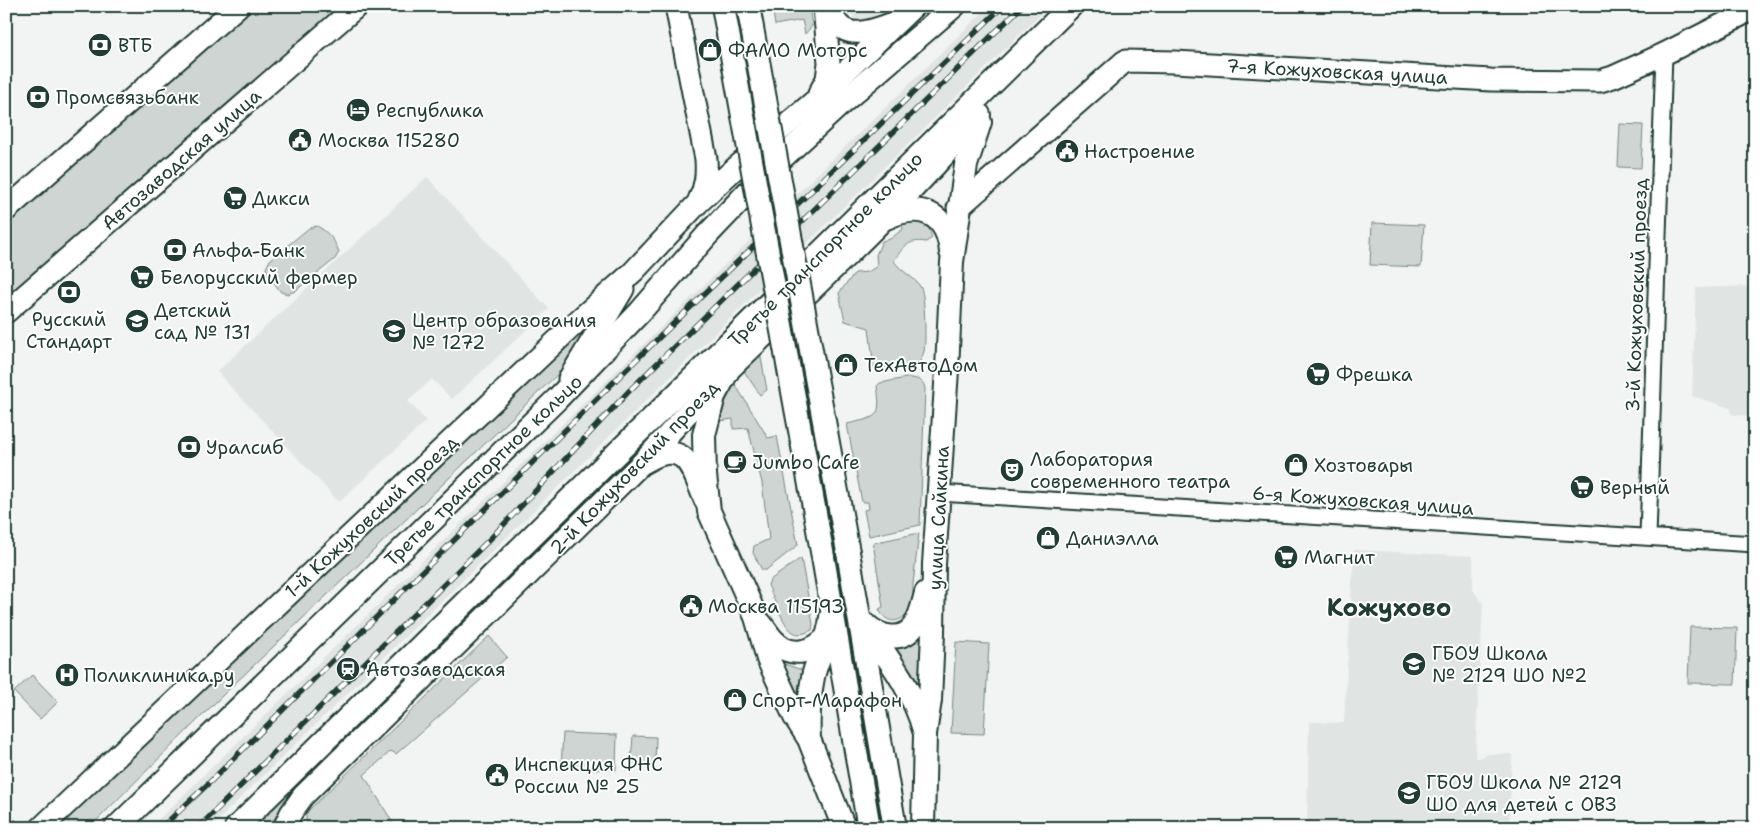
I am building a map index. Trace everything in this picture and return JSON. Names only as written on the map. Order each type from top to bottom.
[{"type":"main road","points":[[723,6],[832,604],[869,828]]},
{"type":"main road","points":[[748,6],[860,619],[895,828]]},
{"type":"main road","name":"Третье транспортное кольцо","points":[[116,828],[557,399],[640,312],[708,234],[770,169],[844,101],[954,6]]},
{"type":"main road","name":"Третье транспортное кольцо","points":[[236,828],[1071,6]]},
{"type":"main road","points":[[986,107],[1034,43]]},
{"type":"main road","name":"улица Сайкина","points":[[922,822],[925,734],[931,691],[934,564],[952,262],[958,208],[966,165],[974,137],[986,107]]},
{"type":"main road","name":"2-й Кожуховский проезд","points":[[729,369],[883,220],[943,157],[986,107]]},
{"type":"main road","points":[[883,220],[911,210],[926,212],[934,216],[945,231],[950,243],[952,262]]},
{"type":"main road","points":[[729,369],[714,396],[704,435],[705,475],[709,511],[756,617],[768,658],[795,717],[809,739],[847,827]]},
{"type":"main road","points":[[860,619],[874,632],[882,636],[904,634],[913,628],[920,617],[934,564]]},
{"type":"main road","points":[[809,739],[808,716],[813,677],[828,636],[832,604]]},
{"type":"main road","points":[[756,617],[773,641],[792,651],[802,652],[811,650],[828,636]]},
{"type":"main road","points":[[860,619],[912,695],[919,711],[925,734]]},
{"type":"street","points":[[6,210],[238,6]]},
{"type":"street","name":"Автозаводская улица","points":[[6,312],[357,6]]},
{"type":"street","points":[[676,6],[706,159],[707,176],[705,189],[698,203]]},
{"type":"street","points":[[816,99],[827,79],[829,62],[824,6]]},
{"type":"street","points":[[829,6],[837,24],[846,31],[854,33],[872,31],[896,22]]},
{"type":"street","name":"1-й Кожуховский проезд","points":[[41,828],[575,323],[633,272],[698,203],[732,171],[816,99],[914,6]]},
{"type":"street","name":"7-я Кожуховская улица","points":[[958,208],[1126,61],[1175,62],[1491,80],[1600,81],[1664,54],[1755,8]]},
{"type":"street","name":"3-й Кожуховский проезд","points":[[1648,537],[1664,54]]},
{"type":"street","points":[[706,159],[712,167],[720,172],[732,171]]},
{"type":"street","points":[[557,399],[633,272]]},
{"type":"street","name":"2-й Кожуховский проезд","points":[[284,828],[291,813],[303,796],[641,464],[729,369]]},
{"type":"street","points":[[641,464],[654,456],[666,453],[684,457],[690,464],[709,511]]},
{"type":"street","name":"6-я Кожуховская улица","points":[[939,493],[1755,544]]},
{"type":"street","points":[[847,827],[860,779]]},
{"type":"street","points":[[6,824],[10,828]]},
{"type":"shaded area","points":[[253,6],[340,6],[6,298],[6,220]]},
{"type":"shaded area","points":[[772,6],[809,6],[812,26],[805,34],[802,20],[775,25]]},
{"type":"shaded area","points":[[852,6],[886,6],[871,19],[854,19]]},
{"type":"shaded area","points":[[989,6],[1049,6],[210,828],[150,828]]},
{"type":"shaded area","points":[[1620,124],[1643,125],[1641,168],[1618,167]]},
{"type":"shaded area","name":"Центр образования № 1272","points":[[427,177],[549,309],[452,399],[432,379],[408,401],[426,421],[339,502],[217,372]]},
{"type":"shaded area","points":[[907,217],[927,222],[932,238],[926,242],[910,243],[894,261],[921,288],[925,319],[924,351],[918,366],[874,369],[869,328],[845,321],[839,293],[855,273],[868,272],[877,266],[876,255],[882,241],[890,239],[903,229],[902,224]]},
{"type":"shaded area","points":[[1372,223],[1424,225],[1421,267],[1370,265]]},
{"type":"shaded area","points":[[317,226],[331,237],[339,252],[335,259],[295,291],[288,294],[281,292],[268,275],[266,268],[270,260],[309,228]]},
{"type":"shaded area","points":[[1755,286],[1755,417],[1731,414],[1731,408],[1692,396],[1696,288]]},
{"type":"shaded area","points":[[588,324],[591,327],[567,365],[225,693],[89,828],[55,828],[456,452]]},
{"type":"shaded area","points":[[760,352],[767,390],[760,395],[742,368]]},
{"type":"shaded area","points":[[906,378],[920,380],[925,388],[920,525],[869,536],[864,510],[869,509],[868,502],[862,502],[847,424],[865,420],[875,415],[879,405],[877,386],[880,383]]},
{"type":"shaded area","points":[[735,384],[768,438],[777,436],[798,545],[766,570],[762,570],[753,553],[754,546],[769,539],[762,483],[748,428],[733,429],[733,419],[720,421],[722,411]]},
{"type":"shaded area","points":[[650,436],[652,438],[286,801],[268,828],[253,828]]},
{"type":"shaded area","points":[[919,533],[911,604],[904,617],[895,621],[890,620],[879,609],[883,607],[873,543]]},
{"type":"shaded area","name":"ГБОУ Школа № 2129 ШО №2","points":[[1354,550],[1473,556],[1473,590],[1483,604],[1475,758],[1489,754],[1512,754],[1509,828],[1307,828],[1309,722],[1344,723]]},
{"type":"shaded area","points":[[801,558],[813,624],[812,630],[800,634],[789,629],[768,585],[770,580]]},
{"type":"shaded area","points":[[924,625],[926,705],[888,644]]},
{"type":"shaded area","points":[[1690,627],[1737,628],[1735,684],[1688,683]]},
{"type":"shaded area","points":[[489,636],[507,657],[396,754],[391,751],[364,775],[396,828],[315,825],[306,822],[306,815],[309,810]]},
{"type":"shaded area","points":[[956,642],[989,644],[984,734],[951,733]]},
{"type":"shaded area","points":[[778,662],[805,671],[803,717]]},
{"type":"shaded area","points":[[32,675],[58,702],[40,719],[14,692]]},
{"type":"shaded area","points":[[563,733],[617,735],[616,770],[561,768]]},
{"type":"shaded area","points":[[633,736],[656,737],[655,764],[631,762]]},
{"type":"railway","points":[[161,828],[209,783],[643,353],[1003,6]]},
{"type":"railway","points":[[198,828],[494,535],[630,390],[1022,6]]},
{"type":"place","name":"ВТБ","points":[[100,45]]},
{"type":"place","name":"ФАМО Моторс","points":[[710,50]]},
{"type":"place","name":"Промсвязьбанк","points":[[38,97]]},
{"type":"place","name":"Республика","points":[[358,110]]},
{"type":"place","name":"Москва 115280","points":[[300,140]]},
{"type":"place","name":"Настроение","points":[[1067,151]]},
{"type":"place","name":"Дикси","points":[[235,198]]},
{"type":"place","name":"Альфа-Банк","points":[[175,250]]},
{"type":"place","name":"Белорусский фермер","points":[[142,277]]},
{"type":"place","name":"Русский Стандарт","points":[[69,292]]},
{"type":"place","name":"Детский сад № 131","points":[[137,321]]},
{"type":"place","name":"Центр образования № 1272","points":[[394,331]]},
{"type":"place","name":"ТехАвтоДом","points":[[846,365]]},
{"type":"place","name":"Фрешка","points":[[1318,374]]},
{"type":"place","name":"Уралсиб","points":[[189,447]]},
{"type":"place","name":"Jumbo Cafe","points":[[735,462]]},
{"type":"place","name":"Хозтовары","points":[[1296,465]]},
{"type":"place","name":"Лаборатория современного театра","points":[[1012,470]]},
{"type":"place","name":"Верный","points":[[1582,487]]},
{"type":"place","name":"Даниэлла","points":[[1048,538]]},
{"type":"place","name":"Магнит","points":[[1286,557]]},
{"type":"place","name":"Москва 115193","points":[[691,606]]},
{"type":"place","name":"ГБОУ Школа № 2129 ШО №2","points":[[1414,664]]},
{"type":"place","name":"Автозаводская","points":[[348,669]]},
{"type":"place","name":"Поликлиника.ру","points":[[67,675]]},
{"type":"place","name":"Спорт-Марафон","points":[[735,700]]},
{"type":"place","name":"Инспекция ФНС России № 25","points":[[497,775]]},
{"type":"place","name":"ГБОУ Школа № 2129 ШО для детей с ОВЗ","points":[[1409,793]]},
{"type":"district","name":"Кожухово","points":[[1389,608]]}]
